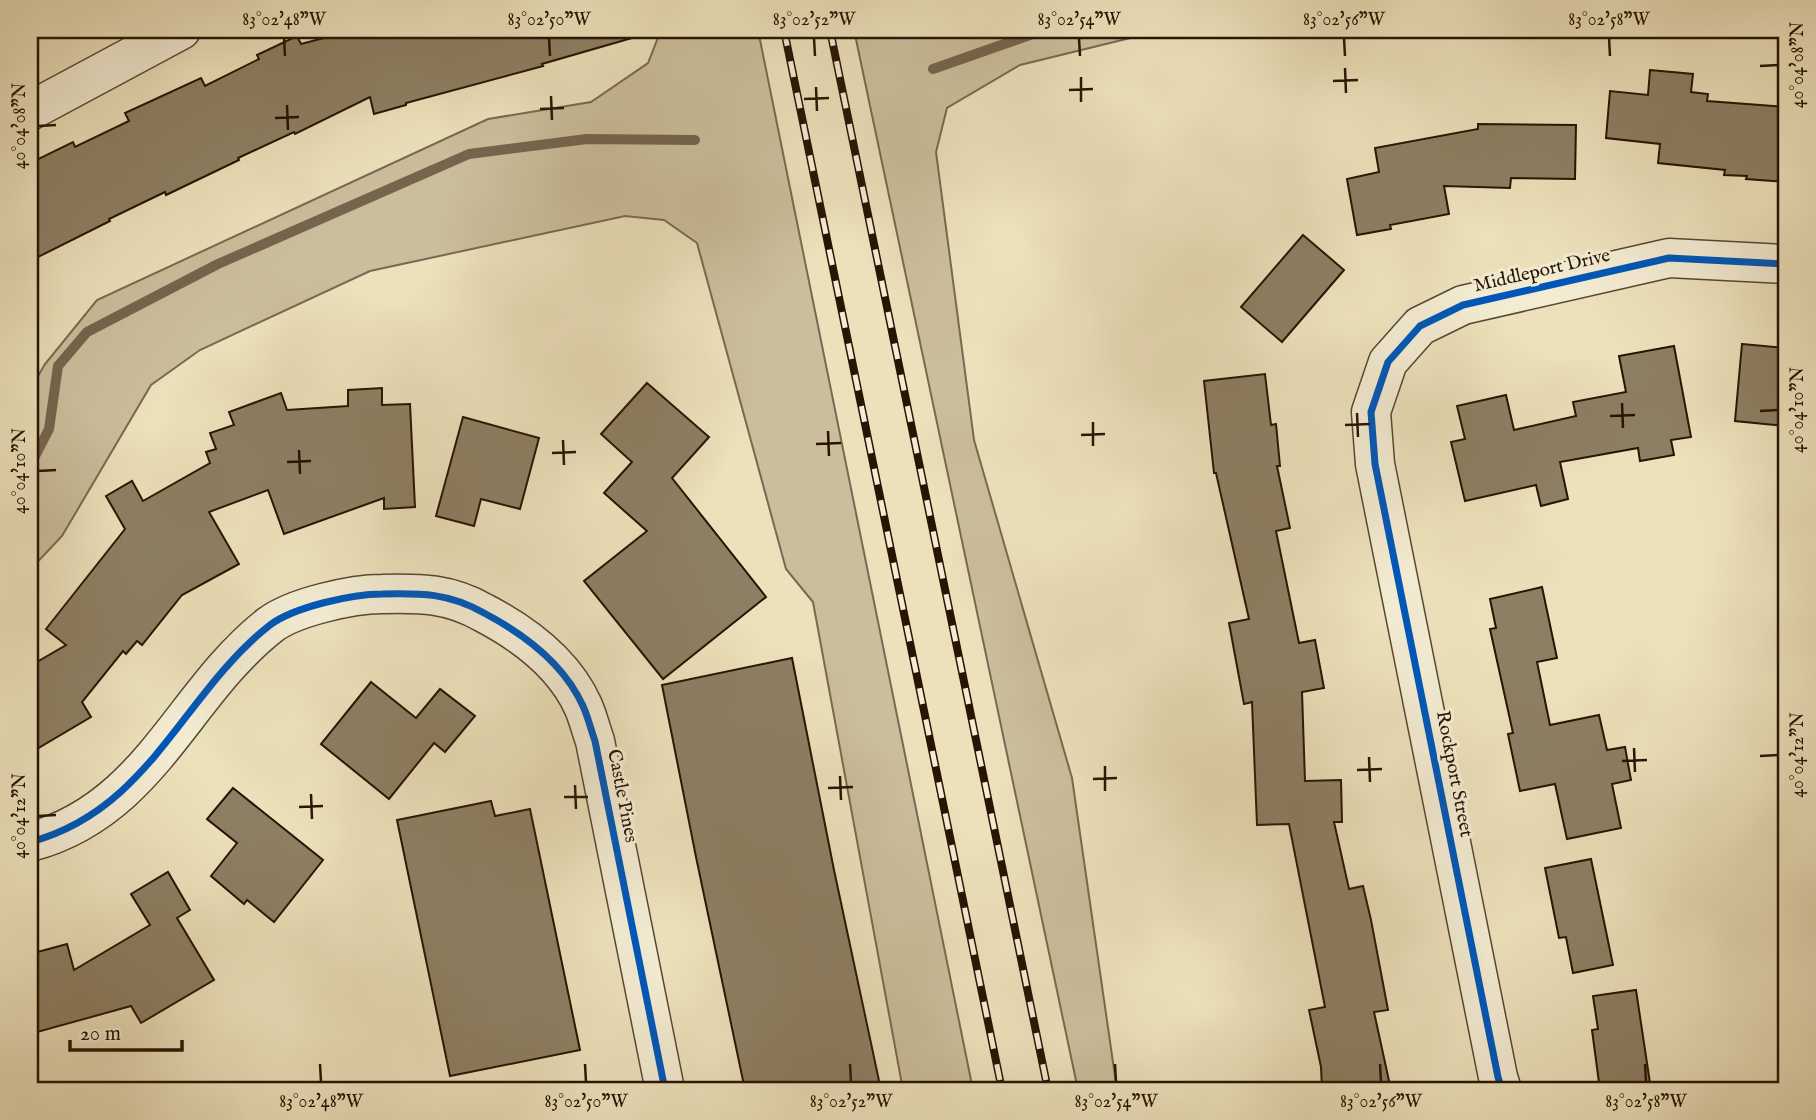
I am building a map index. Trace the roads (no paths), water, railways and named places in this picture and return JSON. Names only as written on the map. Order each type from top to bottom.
[{"type":"street","points":[[30,111],[181,30]]},
{"type":"street","name":"Middleport Drive","points":[[1375,464],[1371,412],[1388,362],[1420,326],[1463,305],[1669,258],[1786,264]]},
{"type":"street","name":"Rockport Street","points":[[1375,464],[1502,1090]]},
{"type":"street","name":"Castle Pines","points":[[30,842],[54,835],[97,811],[119,794],[140,774],[235,658],[272,623],[322,602],[371,594],[426,592],[471,605],[508,626],[538,648],[563,675],[583,705],[595,741],[665,1090]]},
{"type":"waterway","points":[[933,69],[1044,30]]},
{"type":"waterway","points":[[30,466],[49,429],[58,366],[87,332],[218,264],[469,154],[587,139],[695,140]]},
{"type":"railway","points":[[784,30],[1002,1090]]},
{"type":"railway","points":[[830,30],[1048,1090]]}]
